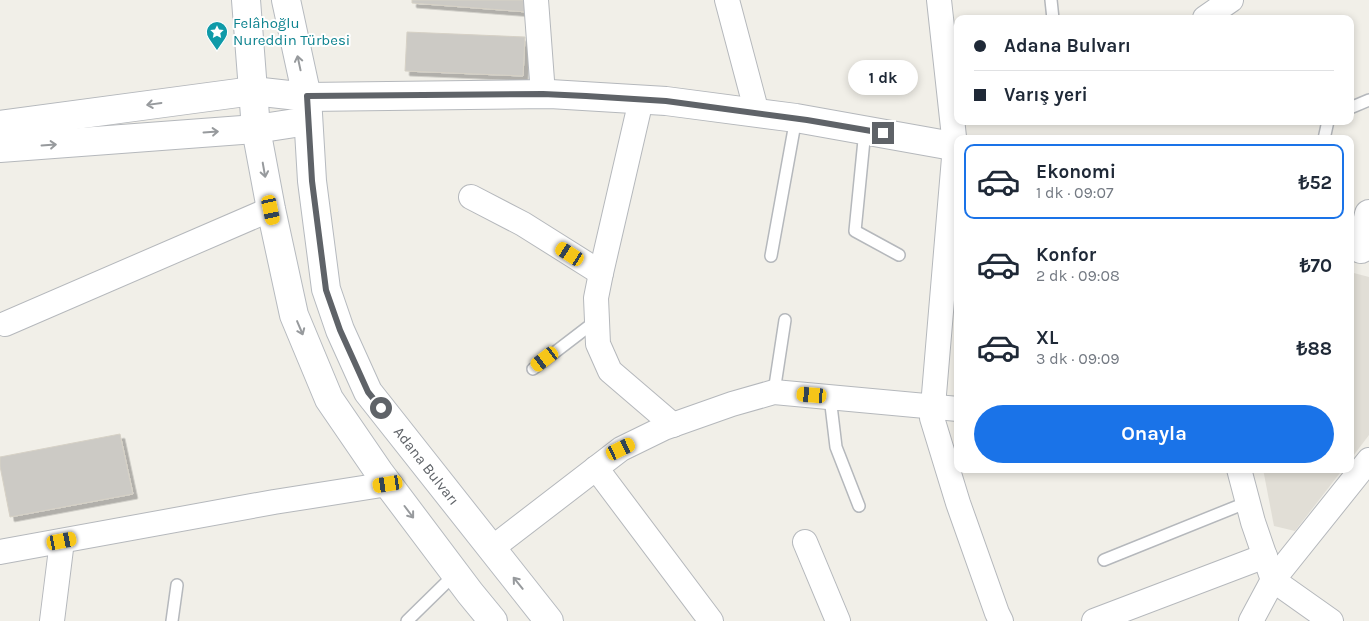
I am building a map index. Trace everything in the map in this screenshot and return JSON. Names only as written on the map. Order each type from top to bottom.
[{"type":"main road","points":[[246,0],[256,128],[271,210],[294,315],[329,398],[388,484],[454,574],[493,621]]},
{"type":"main road","name":"Adana Bulvarı","points":[[286,0],[307,109],[312,181],[326,290],[340,330],[368,392],[549,621]]},
{"type":"main road","points":[[0,125],[253,91],[307,109]]},
{"type":"main road","points":[[0,148],[256,128],[307,109],[543,94],[666,101],[796,118],[954,146]]},
{"type":"main road","points":[[1360,249],[1369,214]]},
{"type":"street","points":[[536,0],[543,94]]},
{"type":"street","points":[[727,0],[757,113]]},
{"type":"street","points":[[939,0],[955,135]]},
{"type":"street","points":[[1209,15],[1231,0]]},
{"type":"street","points":[[640,100],[596,298],[598,344],[610,371],[673,425]]},
{"type":"street","points":[[954,169],[932,418],[955,494],[1001,621]]},
{"type":"street","points":[[471,197],[523,224],[601,273]]},
{"type":"street","points":[[4,324],[271,210]]},
{"type":"street","points":[[491,549],[621,449],[664,428],[732,404],[774,392],[954,409]]},
{"type":"street","points":[[1251,621],[1273,580],[1369,460]]},
{"type":"street","points":[[596,468],[711,621]]},
{"type":"street","points":[[1240,473],[1273,580],[1331,621]]},
{"type":"street","points":[[0,552],[274,502],[388,484]]},
{"type":"street","points":[[52,621],[62,541]]},
{"type":"street","points":[[805,542],[838,621]]},
{"type":"street","points":[[1094,621],[1265,556]]},
{"type":"lane","points":[[1052,0],[1053,15]]},
{"type":"lane","points":[[1354,106],[1369,100]]},
{"type":"lane","points":[[771,256],[796,118]]},
{"type":"lane","points":[[865,130],[855,231],[899,255]]},
{"type":"lane","points":[[532,369],[597,320]]},
{"type":"lane","points":[[774,392],[785,320]]},
{"type":"lane","points":[[830,396],[836,447],[859,506]]},
{"type":"lane","points":[[1104,560],[1248,502]]},
{"type":"lane","points":[[407,621],[454,574]]},
{"type":"lane","points":[[172,621],[176,585]]},
{"type":"shaded area","points":[[1354,273],[1369,277],[1369,435],[1354,455]]},
{"type":"shaded area","points":[[1264,473],[1340,473],[1295,531],[1274,526]]},
{"type":"building","points":[[412,0],[526,0],[527,12],[412,3]]},
{"type":"building","points":[[407,32],[525,37],[523,76],[405,71]]},
{"type":"building","points":[[120,434],[133,494],[10,517],[0,457]]},
{"type":"place","name":"Felâhoğlu Nureddin Türbesi","points":[[217,51]]},
{"type":"route","points":[[381,408],[368,392],[340,330],[326,290],[312,181],[307,96],[543,94],[666,101],[807,120],[883,133]]}]
